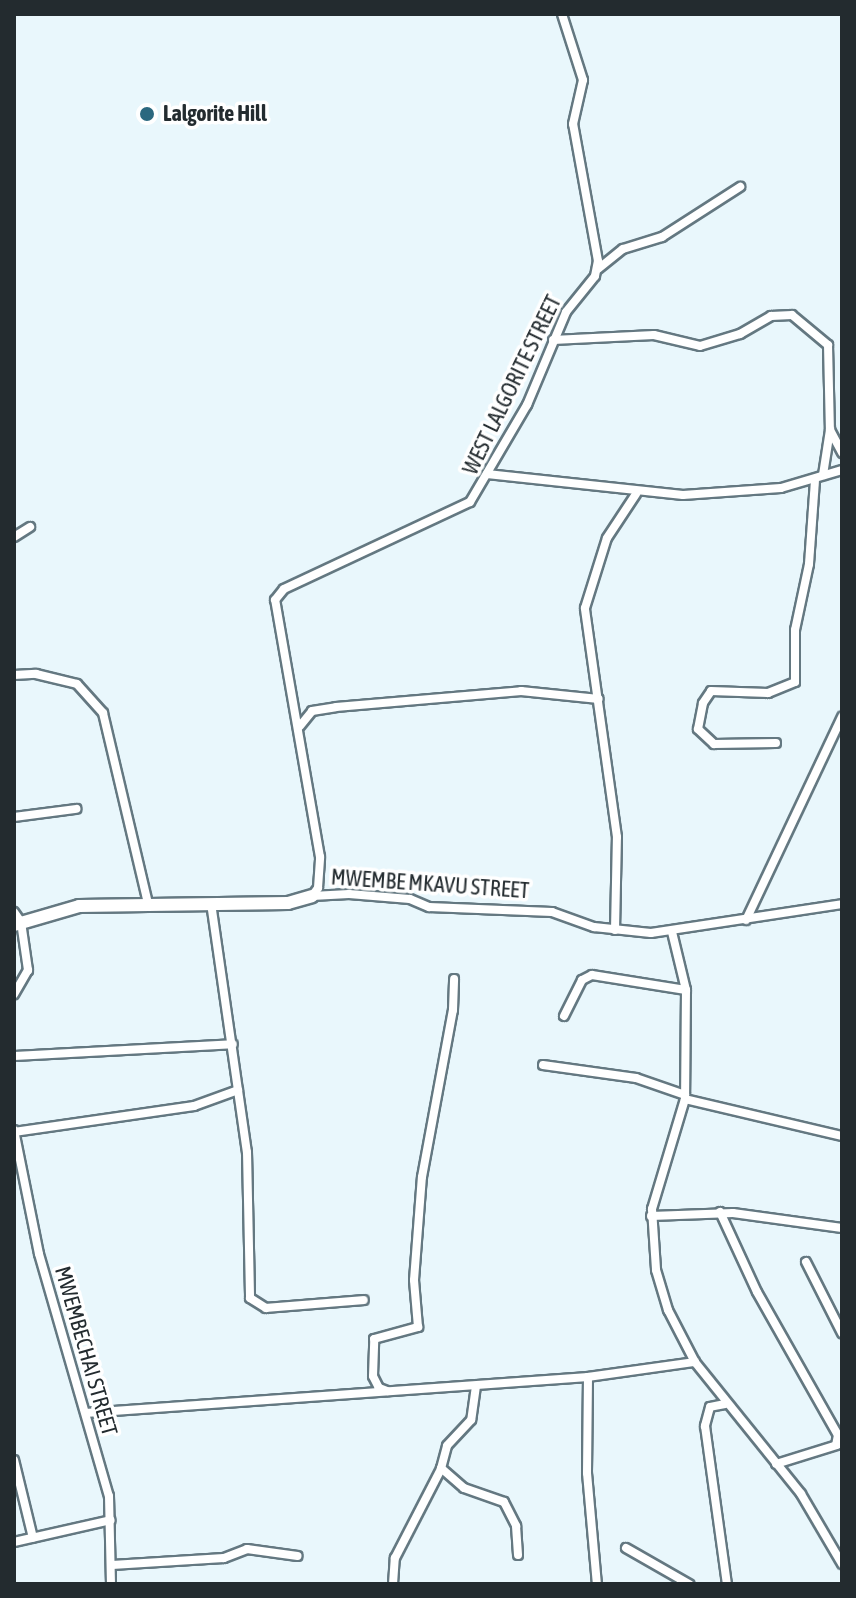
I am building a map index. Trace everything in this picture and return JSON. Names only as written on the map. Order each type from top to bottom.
[{"type":"street","points":[[562,14],[582,70],[583,94],[573,124],[598,269]]},
{"type":"street","name":"WEST LALGORITE STREET","points":[[312,896],[318,888],[320,857],[300,727],[277,618],[279,594],[470,502],[527,405],[553,340],[576,296],[598,269],[623,249],[662,237],[740,187]]},
{"type":"street","points":[[553,340],[635,334],[700,346],[740,334],[771,316],[792,315],[828,345],[830,430],[819,478],[809,564],[795,630],[795,682],[768,693],[711,691],[703,703],[698,729],[714,744],[776,743]]},
{"type":"street","points":[[830,430],[842,453]]},
{"type":"street","points":[[487,474],[636,494],[754,491],[819,478],[842,470]]},
{"type":"street","points":[[615,930],[619,860],[599,699],[585,620],[586,594],[607,538],[636,494]]},
{"type":"street","points":[[14,537],[30,527]]},
{"type":"street","points":[[14,675],[36,674],[77,684],[103,713],[148,904]]},
{"type":"street","points":[[300,727],[312,711],[336,707],[521,691],[599,699]]},
{"type":"street","points":[[746,920],[842,717]]},
{"type":"street","points":[[14,817],[76,809]]},
{"type":"street","name":"MWEMBE MKAVU STREET","points":[[16,920],[79,906],[288,903],[312,896],[349,894],[410,899],[429,907],[552,912],[615,930],[672,932],[842,904]]},
{"type":"street","points":[[211,903],[247,1152],[250,1298],[266,1308],[364,1300]]},
{"type":"street","points":[[14,994],[28,970],[16,920]]},
{"type":"street","points":[[672,932],[686,990],[685,1097],[651,1216],[662,1292],[695,1362],[822,1524],[842,1564]]},
{"type":"street","points":[[564,1016],[582,980],[592,975],[686,990]]},
{"type":"street","points":[[388,1392],[375,1383],[374,1339],[418,1327],[414,1280],[422,1177],[453,1010],[454,979]]},
{"type":"street","points":[[14,1056],[233,1044]]},
{"type":"street","points":[[543,1065],[636,1078],[685,1097],[842,1136]]},
{"type":"street","points":[[14,1131],[194,1106],[238,1090]]},
{"type":"street","name":"MWEMBECHAI STREET","points":[[14,1131],[39,1254],[86,1413],[111,1520],[111,1584]]},
{"type":"street","points":[[651,1216],[720,1212],[842,1228]]},
{"type":"street","points":[[720,1212],[757,1292],[838,1435],[839,1444],[776,1464]]},
{"type":"street","points":[[806,1262],[842,1333]]},
{"type":"street","points":[[86,1413],[588,1377],[695,1362]]},
{"type":"street","points":[[588,1377],[587,1473],[597,1584]]},
{"type":"street","points":[[393,1584],[395,1558],[441,1468],[447,1446],[471,1420],[476,1386]]},
{"type":"street","points":[[725,1404],[710,1407],[705,1426],[727,1584]]},
{"type":"street","points":[[14,1460],[33,1538]]},
{"type":"street","points":[[441,1468],[446,1478],[464,1488],[504,1502],[516,1526],[518,1555]]},
{"type":"street","points":[[14,1542],[111,1520]]},
{"type":"street","points":[[626,1548],[689,1584]]},
{"type":"street","points":[[112,1565],[224,1558],[247,1549],[298,1556]]},
{"type":"place","name":"Lalgorite Hill","points":[[147,114]]}]
